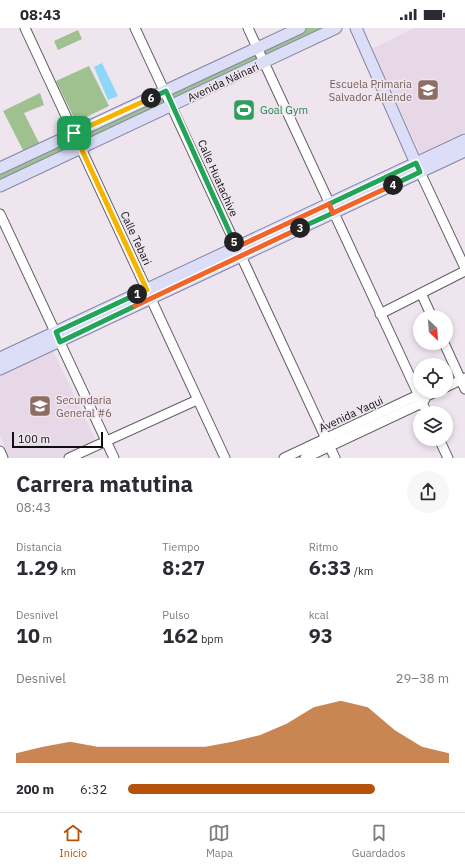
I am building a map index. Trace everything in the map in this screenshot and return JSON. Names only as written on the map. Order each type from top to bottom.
[{"type":"main road","name":"Avenida Náinari","points":[[0,168],[300,28]]},
{"type":"main road","name":"Avenida Náinari","points":[[0,186],[336,28]]},
{"type":"main road","points":[[356,28],[418,167]]},
{"type":"main road","points":[[0,369],[58,337],[418,167],[465,140]]},
{"type":"main road","points":[[418,167],[464,155]]},
{"type":"main road","points":[[0,358],[58,337]]},
{"type":"street","name":"Calle Tebari","points":[[25,28],[225,458]]},
{"type":"street","name":"Calle Huatachive","points":[[135,28],[166,91],[239,252],[336,458]]},
{"type":"street","points":[[248,28],[424,406]]},
{"type":"street","points":[[418,167],[465,268]]},
{"type":"street","points":[[0,214],[114,458]]},
{"type":"street","points":[[380,314],[465,271]]},
{"type":"street","points":[[421,293],[429,310]]},
{"type":"street","points":[[448,350],[463,379],[465,389]]},
{"type":"street","points":[[453,384],[463,379]]},
{"type":"street","name":"Avenida Yaqui","points":[[284,458],[328,442],[420,399]]},
{"type":"street","points":[[69,458],[197,400]]},
{"type":"street","name":"Avenida Yaqui","points":[[305,458],[328,442]]},
{"type":"street","points":[[442,446],[448,458]]},
{"type":"street","points":[[0,451],[3,458]]},
{"type":"shaded area","name":"Escuela Primaria Salvador Allende","points":[[414,28],[465,28],[465,132],[420,153],[372,49]]},
{"type":"shaded area","name":"Secundaria General #6","points":[[53,351],[96,441],[60,458],[10,458],[0,436],[0,376]]},
{"type":"green space","points":[[306,28],[332,28],[272,56],[264,55],[263,48]]},
{"type":"green space","points":[[78,30],[82,39],[58,50],[54,41]]},
{"type":"green space","points":[[256,54],[256,62],[178,98],[173,98],[171,93]]},
{"type":"green space","points":[[89,66],[109,106],[76,122],[56,81]]},
{"type":"green space","points":[[40,93],[44,105],[24,113],[39,143],[23,150],[3,111]]},
{"type":"green space","points":[[162,96],[166,100],[164,104],[87,141],[81,140],[81,133]]},
{"type":"green space","points":[[71,139],[75,143],[73,147],[0,183],[0,171]]},
{"type":"water","points":[[102,63],[118,96],[108,100],[94,67]]},
{"type":"place","name":"Escuela Primaria Salvador Allende","points":[[428,90]]},
{"type":"place","name":"Goal Gym","points":[[244,110]]},
{"type":"place","name":"Secundaria General #6","points":[[40,406]]},
{"type":"route","points":[[74,133],[147,290],[56,332],[60,342],[333,213],[329,204],[416,163],[420,172],[333,213],[329,204],[237,247],[166,91],[74,133]]}]
